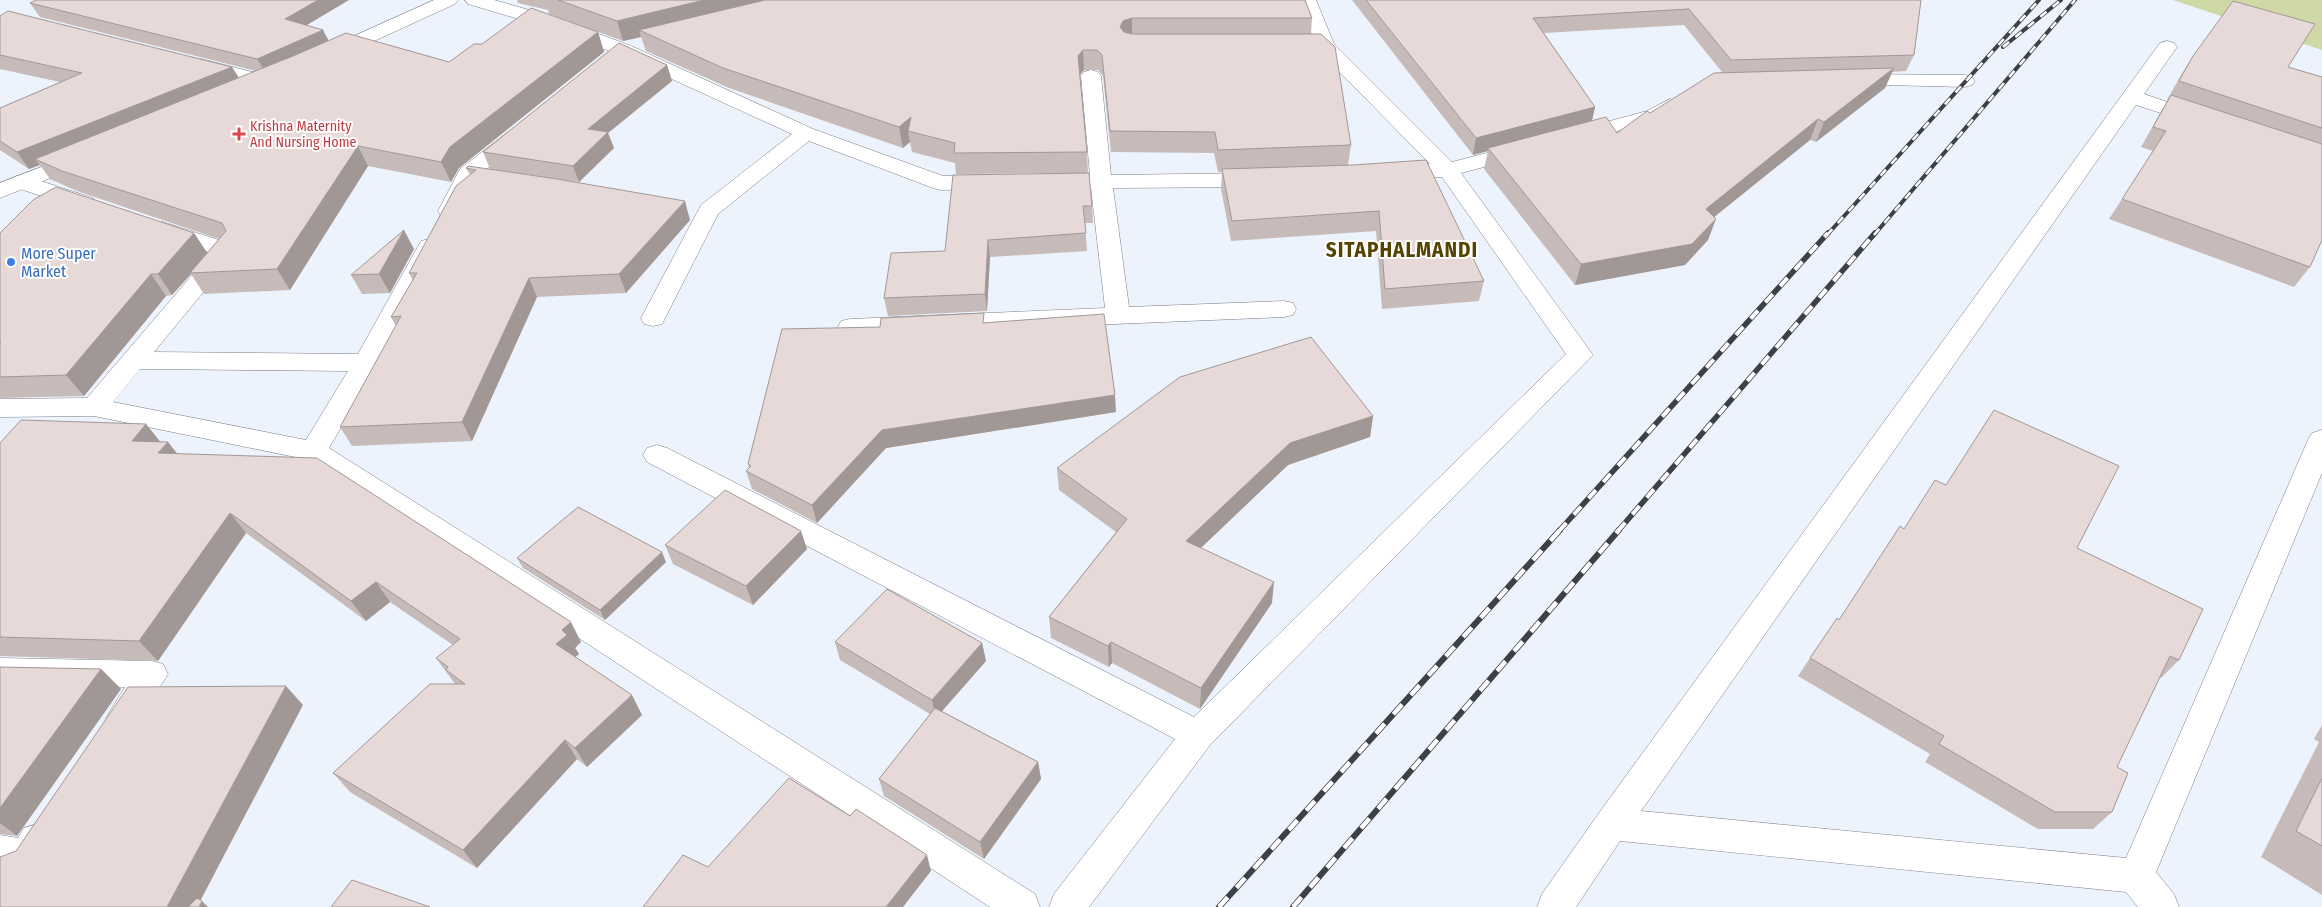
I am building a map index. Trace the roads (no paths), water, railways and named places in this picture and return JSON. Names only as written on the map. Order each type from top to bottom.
[{"type":"street","points":[[314,62],[449,0]]},
{"type":"street","points":[[474,0],[528,24],[614,55],[806,133],[940,183],[1006,182]]},
{"type":"street","points":[[1067,907],[1198,735],[1580,355],[1448,170],[1317,46],[1307,0]]},
{"type":"street","points":[[614,55],[650,42]]},
{"type":"street","points":[[1555,907],[1611,824],[2167,47]]},
{"type":"street","points":[[188,62],[272,78],[238,92]]},
{"type":"street","points":[[1091,76],[1100,181],[1118,315]]},
{"type":"street","points":[[1833,81],[1965,81]]},
{"type":"street","points":[[1372,174],[1448,170],[1654,115],[1687,95]]},
{"type":"street","points":[[2132,97],[2214,125]]},
{"type":"street","points":[[313,451],[366,363],[468,174],[530,124]]},
{"type":"street","points":[[653,318],[700,209],[806,133]]},
{"type":"street","points":[[0,191],[94,152]]},
{"type":"street","points":[[468,174],[497,178]]},
{"type":"street","points":[[1035,182],[1276,179]]},
{"type":"street","points":[[22,182],[106,210]]},
{"type":"street","points":[[94,407],[226,250],[143,222]]},
{"type":"street","points":[[850,327],[1284,309]]},
{"type":"street","points":[[135,360],[366,363]]},
{"type":"street","points":[[0,408],[94,407],[313,451],[1022,907]]},
{"type":"street","points":[[2136,876],[2322,440]]},
{"type":"street","points":[[657,455],[1198,735]]},
{"type":"street","points":[[0,671],[152,674],[103,745]]},
{"type":"street","points":[[0,852],[26,856],[54,816]]},
{"type":"street","points":[[1611,824],[2136,876],[2161,907]]},
{"type":"railway","points":[[1827,235],[2039,0]]},
{"type":"railway","points":[[2003,47],[2061,0]]},
{"type":"railway","points":[[1874,235],[2075,0]]},
{"type":"railway","points":[[1559,531],[1828,233]]},
{"type":"railway","points":[[1618,531],[1875,233]]},
{"type":"railway","points":[[1219,907],[1560,530]]},
{"type":"railway","points":[[1293,907],[1619,530]]},
{"type":"place","name":"Krishna Maternity And Nursing Home","points":[[239,134]]},
{"type":"place","name":"More Super Market","points":[[11,262]]},
{"type":"district","name":"SITAPHALMANDI","points":[[1402,250]]}]
